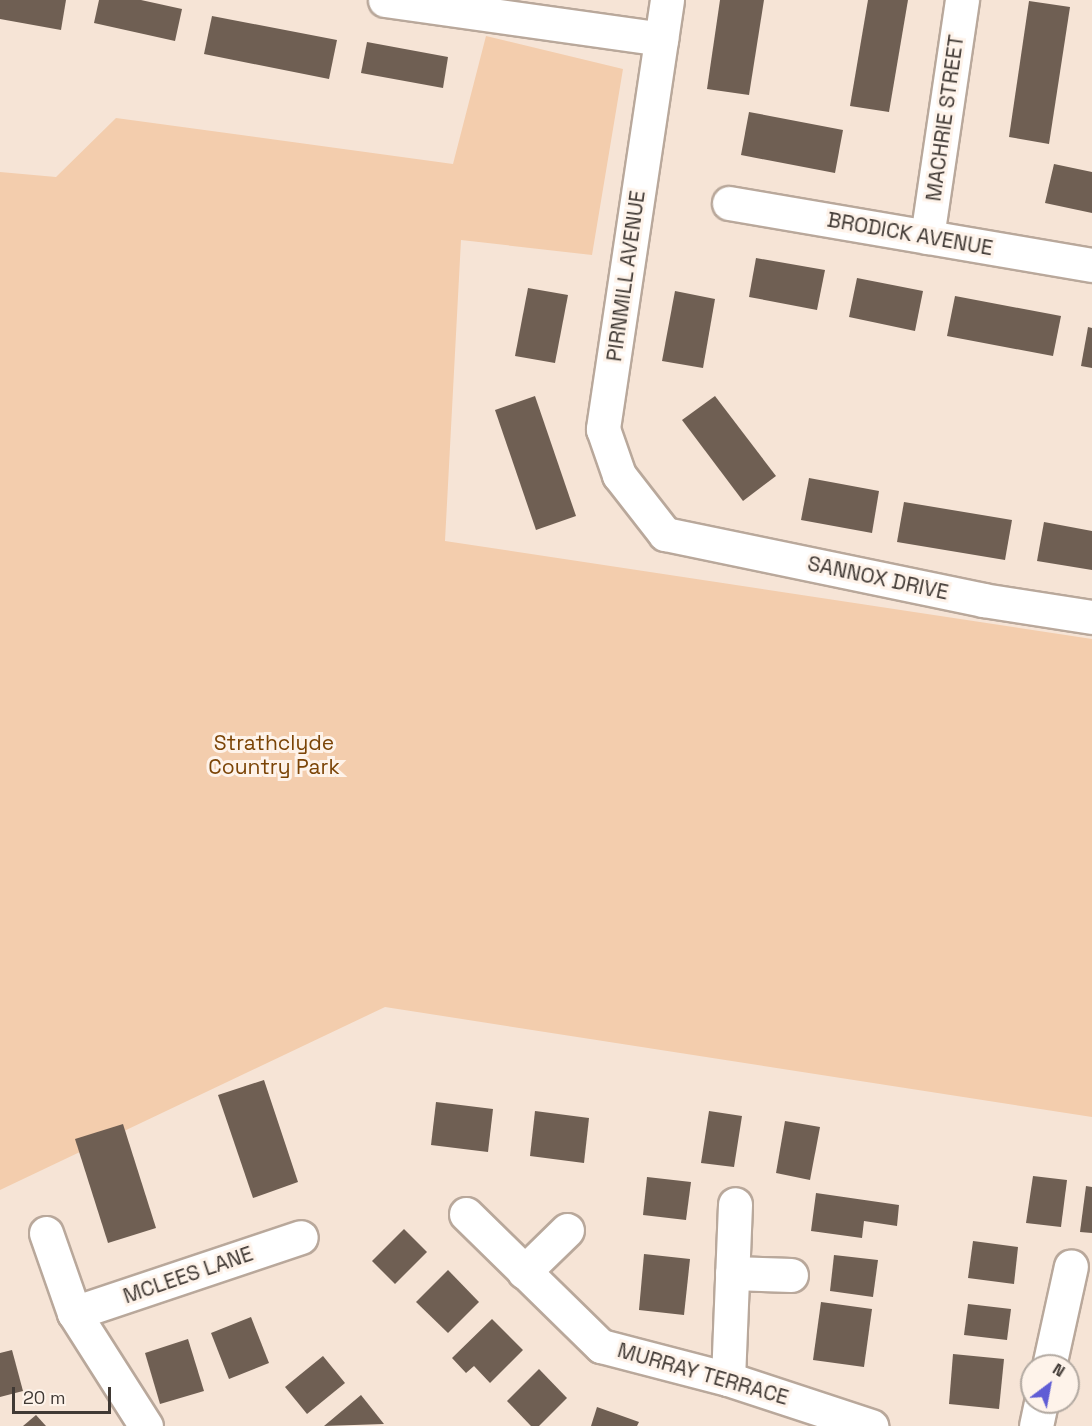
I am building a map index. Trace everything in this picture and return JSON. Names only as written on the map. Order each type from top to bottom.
[{"type":"street","points":[[385,0],[661,39]]},
{"type":"street","name":"PIRNMILL AVENUE","points":[[665,534],[619,475],[603,429],[667,0]]},
{"type":"street","name":"MACHRIE STREET","points":[[927,237],[962,0]]},
{"type":"street","name":"BRODICK AVENUE","points":[[729,203],[1092,265]]},
{"type":"street","name":"SANNOX DRIVE","points":[[665,534],[983,600],[1092,617]]},
{"type":"street","points":[[728,1379],[735,1204]]},
{"type":"street","name":"MURRAY TERRACE","points":[[466,1214],[601,1346],[728,1379],[871,1426]]},
{"type":"street","points":[[524,1272],[567,1230]]},
{"type":"street","points":[[46,1233],[74,1313],[146,1426]]},
{"type":"street","name":"MCLEES LANE","points":[[74,1313],[301,1237]]},
{"type":"street","points":[[1052,1354],[1071,1266]]},
{"type":"street","points":[[732,1273],[790,1275]]},
{"type":"green space","name":"Strathclyde Country Park","points":[[486,36],[623,69],[592,255],[461,240],[445,541],[1092,639],[1092,1117],[385,1007],[0,1190],[0,172],[56,177],[116,118],[453,164]]},
{"type":"building","points":[[0,0],[66,0],[61,30],[0,19]]},
{"type":"building","points":[[99,0],[141,0],[182,9],[175,41],[94,23]]},
{"type":"building","points":[[720,0],[764,0],[749,95],[707,89]]},
{"type":"building","points":[[868,0],[908,0],[889,112],[850,106]]},
{"type":"building","points":[[1029,1],[1070,7],[1049,144],[1009,137]]},
{"type":"building","points":[[212,16],[337,40],[329,79],[204,54]]},
{"type":"building","points":[[367,42],[448,57],[443,88],[361,73]]},
{"type":"building","points":[[749,112],[843,130],[835,173],[741,155]]},
{"type":"building","points":[[1054,164],[1092,172],[1092,213],[1045,203]]},
{"type":"building","points":[[756,258],[825,270],[817,310],[749,297]]},
{"type":"building","points":[[857,278],[923,291],[915,331],[849,317]]},
{"type":"building","points":[[528,288],[568,295],[555,363],[515,356]]},
{"type":"building","points":[[675,291],[715,299],[703,368],[662,361]]},
{"type":"building","points":[[955,296],[1061,316],[1053,356],[947,336]]},
{"type":"building","points":[[1088,327],[1092,328],[1092,368],[1081,366]]},
{"type":"building","points":[[535,396],[576,516],[536,530],[495,410]]},
{"type":"building","points":[[715,396],[776,476],[743,501],[682,420]]},
{"type":"building","points":[[809,478],[879,491],[872,533],[801,520]]},
{"type":"building","points":[[904,502],[1012,520],[1005,560],[897,542]]},
{"type":"building","points":[[1044,522],[1092,531],[1092,570],[1037,561]]},
{"type":"building","points":[[264,1080],[298,1182],[253,1198],[218,1095]]},
{"type":"building","points":[[436,1102],[493,1109],[488,1152],[431,1145]]},
{"type":"building","points":[[535,1111],[589,1118],[584,1163],[530,1156]]},
{"type":"building","points":[[709,1111],[742,1116],[734,1167],[701,1163]]},
{"type":"building","points":[[785,1121],[820,1127],[810,1180],[776,1173]]},
{"type":"building","points":[[123,1124],[156,1228],[108,1243],[75,1139]]},
{"type":"building","points":[[1033,1176],[1067,1180],[1061,1227],[1026,1223]]},
{"type":"building","points":[[647,1177],[691,1182],[686,1220],[643,1215]]},
{"type":"building","points":[[1086,1186],[1092,1187],[1092,1233],[1080,1232]]},
{"type":"building","points":[[816,1193],[899,1205],[897,1226],[864,1221],[862,1238],[811,1231]]},
{"type":"building","points":[[404,1229],[427,1252],[395,1284],[372,1261]]},
{"type":"building","points":[[973,1241],[1018,1247],[1014,1284],[968,1278]]},
{"type":"building","points":[[644,1254],[690,1259],[684,1315],[639,1310]]},
{"type":"building","points":[[834,1255],[878,1260],[873,1297],[830,1291]]},
{"type":"building","points":[[448,1270],[479,1302],[448,1333],[416,1302]]},
{"type":"building","points":[[821,1302],[872,1309],[864,1367],[813,1360]]},
{"type":"building","points":[[968,1304],[1011,1309],[1007,1340],[964,1335]]},
{"type":"building","points":[[251,1317],[269,1363],[229,1379],[211,1333]]},
{"type":"building","points":[[492,1319],[523,1350],[490,1383],[474,1366],[466,1373],[452,1358]]},
{"type":"building","points":[[188,1339],[204,1391],[160,1404],[145,1353]]},
{"type":"building","points":[[12,1350],[23,1391],[0,1397],[0,1353]]},
{"type":"building","points":[[953,1354],[1004,1359],[999,1409],[949,1404]]},
{"type":"building","points":[[323,1356],[345,1383],[307,1414],[285,1387]]},
{"type":"building","points":[[539,1369],[567,1398],[539,1426],[531,1426],[507,1401]]},
{"type":"building","points":[[361,1395],[384,1424],[324,1426]]},
{"type":"building","points":[[597,1407],[639,1422],[637,1426],[591,1426]]},
{"type":"building","points":[[36,1415],[46,1426],[23,1426]]}]
